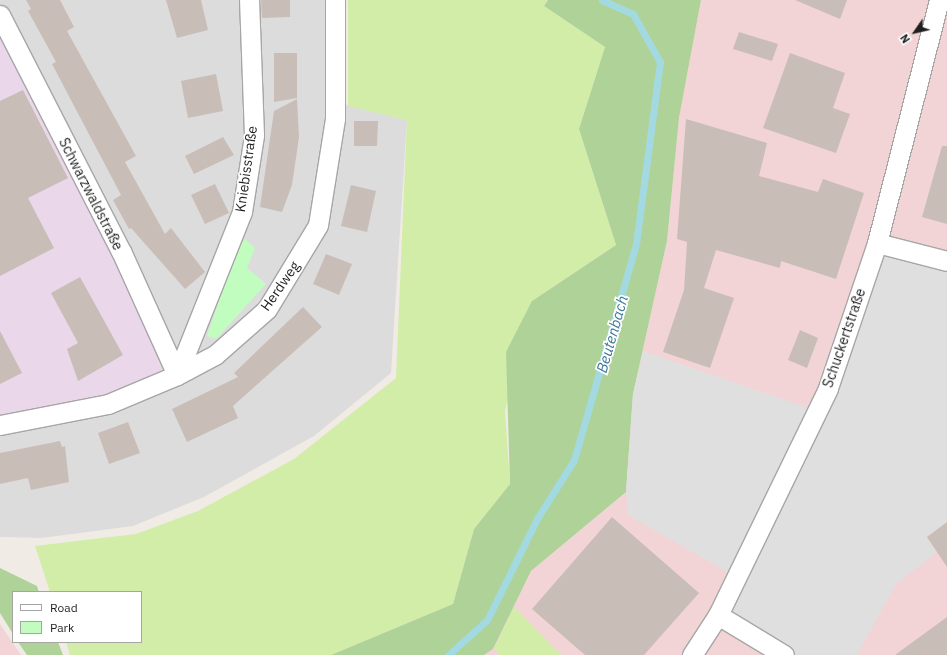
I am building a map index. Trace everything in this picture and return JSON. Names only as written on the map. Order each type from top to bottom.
[{"type":"street","name":"Kniebisstraße","points":[[177,375],[242,212],[254,135],[249,0]]},
{"type":"street","name":"Herdweg","points":[[0,425],[108,404],[177,375],[215,355],[267,308],[318,225],[335,119],[335,0]]},
{"type":"street","name":"Schuckertstraße","points":[[692,655],[718,614],[828,388],[877,243],[939,0]]},
{"type":"street","name":"Schwarzwaldstraße","points":[[0,15],[121,252],[177,375]]},
{"type":"street","points":[[877,243],[947,261]]},
{"type":"street","points":[[718,614],[784,655]]},
{"type":"shaded area","points":[[0,0],[335,0],[335,102],[407,120],[391,373],[314,436],[204,497],[133,526],[42,538],[0,537]]},
{"type":"shaded area","points":[[701,0],[947,0],[947,655],[484,655],[493,649],[531,571],[626,492],[633,394],[667,241],[679,118]]},
{"type":"shaded area","points":[[0,15],[177,375],[108,404],[0,418]]},
{"type":"shaded area","points":[[877,243],[947,261],[947,522],[927,537],[937,552],[896,584],[857,655],[784,655],[718,615],[736,577],[628,515],[626,492],[633,394],[643,351],[817,411]]},
{"type":"shaded area","points":[[0,624],[21,655],[0,655]]},
{"type":"green space","points":[[348,0],[548,0],[544,6],[605,47],[579,129],[616,245],[532,301],[505,411],[510,484],[474,529],[453,604],[331,655],[70,655],[66,643],[142,643],[142,591],[50,591],[35,546],[136,534],[198,511],[294,459],[396,378],[407,120],[348,106]]},
{"type":"green space","points":[[548,0],[701,0],[679,118],[667,241],[633,394],[626,492],[531,571],[493,649],[484,655],[331,655],[453,604],[474,529],[510,484],[506,352],[532,301],[616,245],[579,129],[605,47],[544,6]]},
{"type":"green space","points":[[245,239],[255,248],[247,268],[266,284],[216,339],[207,336],[236,250]]},
{"type":"green space","points":[[0,568],[37,586],[39,591],[12,591],[12,632],[0,613]]},
{"type":"green space","points":[[514,607],[561,655],[500,655],[494,649]]},
{"type":"green space","points":[[19,643],[58,643],[63,655],[27,655]]},
{"type":"building","points":[[26,0],[60,0],[74,27],[67,31],[136,156],[125,162],[165,234],[171,228],[205,272],[185,289],[131,228],[129,229],[113,200],[121,195],[52,64],[56,62],[28,11],[31,9]]},
{"type":"building","points":[[166,0],[201,0],[208,30],[177,38]]},
{"type":"building","points":[[261,0],[290,0],[290,17],[262,18]]},
{"type":"building","points":[[795,0],[847,0],[840,19]]},
{"type":"building","points":[[739,32],[778,44],[772,61],[733,49]]},
{"type":"building","points":[[274,53],[297,53],[297,98],[274,102]]},
{"type":"building","points":[[790,53],[845,73],[833,108],[850,114],[836,153],[763,128]]},
{"type":"building","points":[[216,74],[223,111],[188,118],[181,81]]},
{"type":"building","points":[[23,90],[68,178],[28,198],[54,248],[0,276],[0,101]]},
{"type":"building","points":[[297,99],[299,137],[292,185],[282,212],[260,207],[274,111]]},
{"type":"building","points":[[686,119],[767,143],[759,176],[818,192],[823,179],[864,193],[836,279],[781,261],[780,268],[716,250],[704,288],[734,298],[710,368],[663,352],[684,290],[687,242],[677,239]]},
{"type":"building","points":[[354,121],[378,121],[377,146],[354,146]]},
{"type":"building","points":[[223,137],[234,155],[194,174],[185,156]]},
{"type":"building","points":[[942,146],[947,146],[947,224],[922,217]]},
{"type":"building","points":[[215,184],[229,213],[205,224],[191,195]]},
{"type":"building","points":[[351,185],[376,191],[367,232],[341,226]]},
{"type":"building","points":[[326,254],[352,264],[339,295],[313,284]]},
{"type":"building","points":[[80,277],[123,355],[78,381],[67,349],[78,343],[51,293]]},
{"type":"building","points":[[303,307],[322,327],[233,406],[238,418],[187,442],[172,409],[238,377],[234,373]]},
{"type":"building","points":[[800,330],[818,338],[807,368],[788,360]]},
{"type":"building","points":[[0,331],[22,373],[0,384]]},
{"type":"building","points":[[128,422],[140,453],[109,464],[98,433]]},
{"type":"building","points":[[60,441],[62,447],[65,446],[69,482],[31,490],[28,478],[0,484],[0,453]]},
{"type":"building","points":[[612,517],[699,593],[644,655],[585,655],[532,609]]},
{"type":"building","points":[[947,522],[947,567],[927,537]]},
{"type":"building","points":[[947,617],[947,655],[895,655]]},
{"type":"waterway","name":"Beutenbach","points":[[448,655],[487,620],[538,517],[574,460],[636,244],[660,62],[633,14],[602,0]]}]
